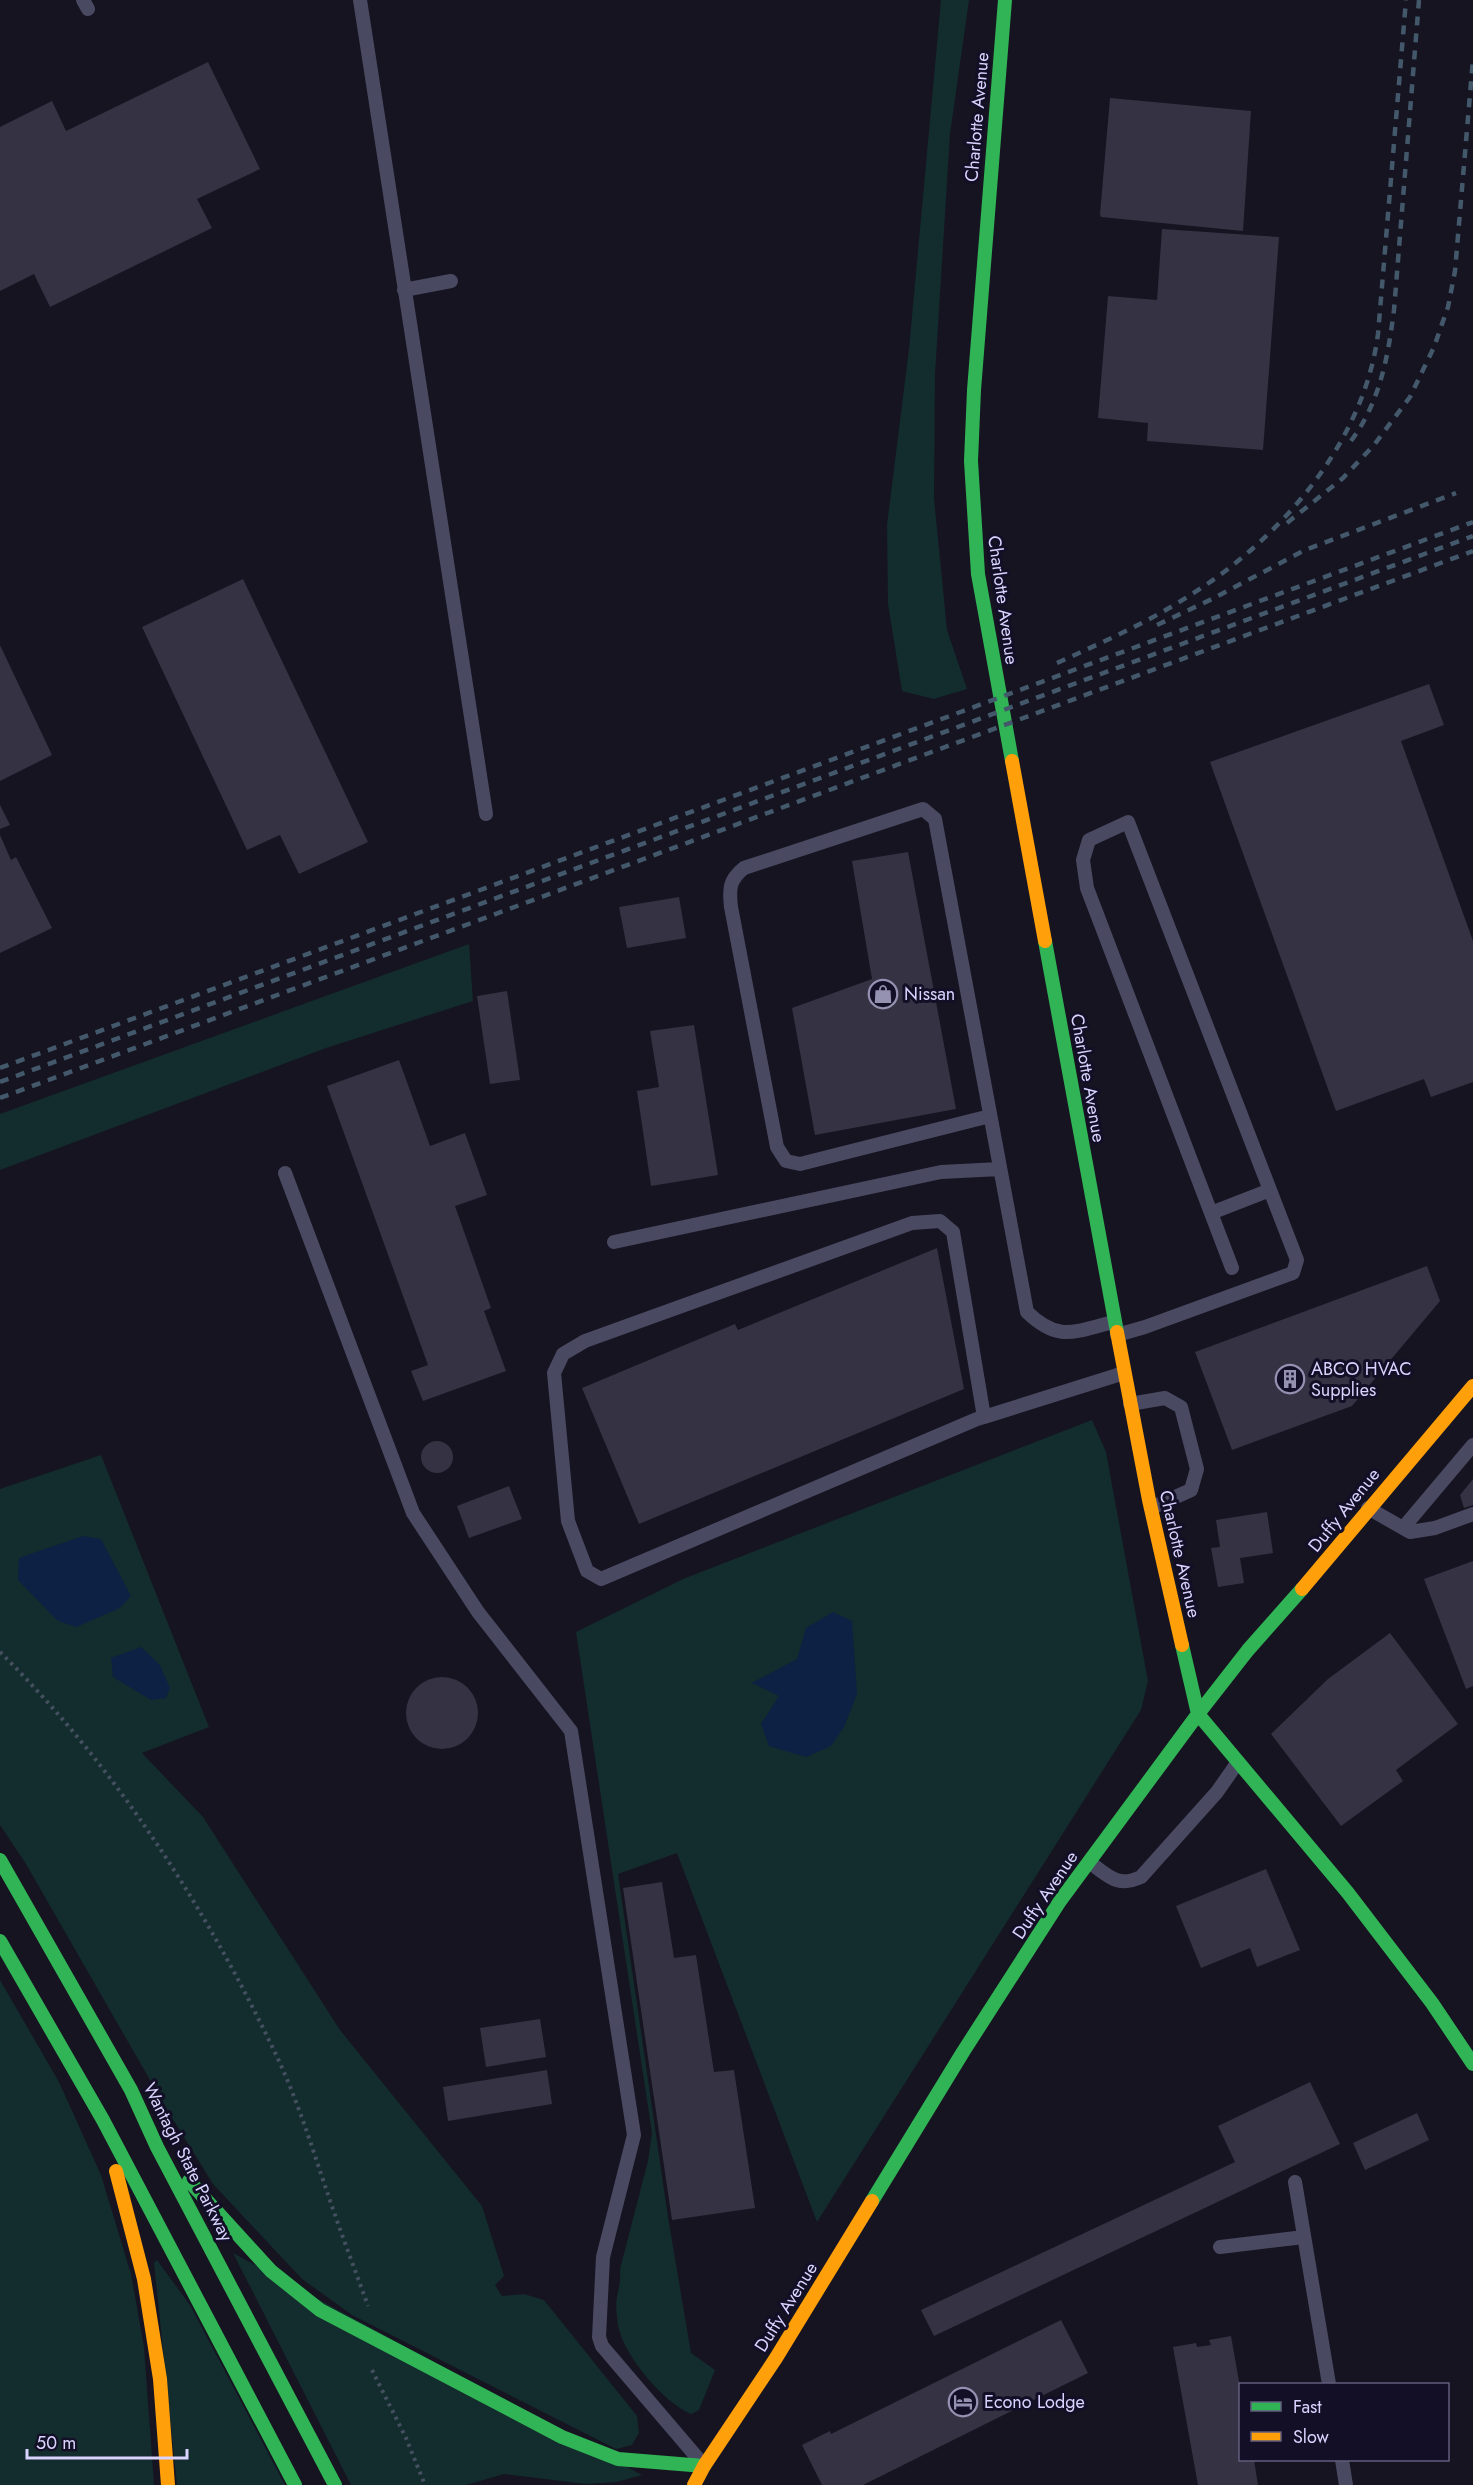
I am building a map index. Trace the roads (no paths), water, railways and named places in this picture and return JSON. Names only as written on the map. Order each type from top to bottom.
[{"type":"main road","name":"Charlotte Avenue","points":[[1005,0],[974,390],[971,461],[978,574],[1115,1328],[1150,1508],[1198,1714],[1348,1893],[1432,2003],[1473,2064]]},
{"type":"main road","name":"Duffy Avenue","points":[[694,2485],[704,2466],[776,2358],[976,2032],[1060,1901],[1248,1650],[1291,1603],[1368,1508],[1462,1406],[1473,1386]]},
{"type":"main road","name":"Wantagh State Parkway","points":[[0,1860],[131,2090],[157,2147],[335,2485]]},
{"type":"main road","points":[[0,1941],[103,2120],[295,2485]]},
{"type":"main road","points":[[103,2120],[144,2279],[160,2379],[168,2485]]},
{"type":"main road","points":[[157,2147],[271,2271],[320,2310],[562,2437],[618,2460],[704,2466]]},
{"type":"main road","points":[[677,2480],[704,2466]]},
{"type":"main road","points":[[704,2466],[712,2485]]},
{"type":"lane","points":[[360,0],[486,814]]},
{"type":"lane","points":[[404,290],[452,281]]},
{"type":"lane","points":[[990,1116],[800,1164],[786,1161],[777,1147],[733,918],[729,887],[733,877],[744,868],[923,809],[934,819],[1027,1312],[1040,1324],[1062,1334],[1115,1328],[1145,1328],[1293,1273],[1297,1260],[1128,822],[1089,840],[1083,860],[1087,888],[1232,1268]]},
{"type":"lane","points":[[614,1242],[941,1172],[1000,1169]]},
{"type":"lane","points":[[285,1173],[413,1513],[478,1612],[571,1731],[634,2135],[603,2257],[599,2337],[602,2346],[704,2466]]},
{"type":"lane","points":[[1211,1213],[1270,1190]]},
{"type":"lane","points":[[984,1417],[953,1232],[940,1221],[912,1223],[585,1341],[563,1354],[554,1373],[568,1521],[587,1571],[601,1579],[984,1417],[1124,1373]]},
{"type":"lane","points":[[1130,1404],[1165,1398],[1181,1407],[1197,1469],[1191,1490],[1150,1508]]},
{"type":"lane","points":[[1403,1528],[1473,1445]]},
{"type":"lane","points":[[1368,1508],[1410,1532],[1435,1528],[1473,1514]]},
{"type":"lane","points":[[1089,1862],[1120,1883],[1129,1883],[1141,1877],[1217,1792],[1238,1762]]},
{"type":"lane","points":[[1295,2182],[1329,2383]]},
{"type":"lane","points":[[1220,2247],[1304,2237]]},
{"type":"lane","points":[[1342,2461],[1346,2485]]},
{"type":"water","points":[[83,1536],[101,1539],[131,1596],[120,1608],[76,1627],[58,1621],[18,1580],[19,1558]]},
{"type":"water","points":[[833,1612],[852,1621],[857,1694],[844,1727],[831,1746],[806,1757],[769,1746],[761,1724],[779,1696],[752,1683],[797,1659],[806,1628]]},
{"type":"water","points":[[141,1647],[160,1665],[170,1688],[166,1698],[151,1700],[113,1677],[111,1658]]},
{"type":"railway","points":[[1057,663],[1159,614],[1225,571],[1257,545],[1313,484],[1336,449],[1356,412],[1370,374],[1378,334],[1406,0]]},
{"type":"railway","points":[[1351,441],[1376,395],[1392,328],[1419,0]]},
{"type":"railway","points":[[1287,523],[1343,478],[1374,445],[1410,397],[1434,347],[1448,307],[1455,271],[1473,59]]},
{"type":"railway","points":[[1157,625],[1305,550],[1456,493]]},
{"type":"railway","points":[[0,1068],[1473,522]]},
{"type":"railway","points":[[0,1082],[1473,536]]},
{"type":"railway","points":[[0,1098],[1473,551]]},
{"type":"place","name":"Nissan","points":[[883,994]]},
{"type":"place","name":"ABCO HVAC Supplies","points":[[1290,1379]]},
{"type":"place","name":"Econo Lodge","points":[[963,2402]]}]
